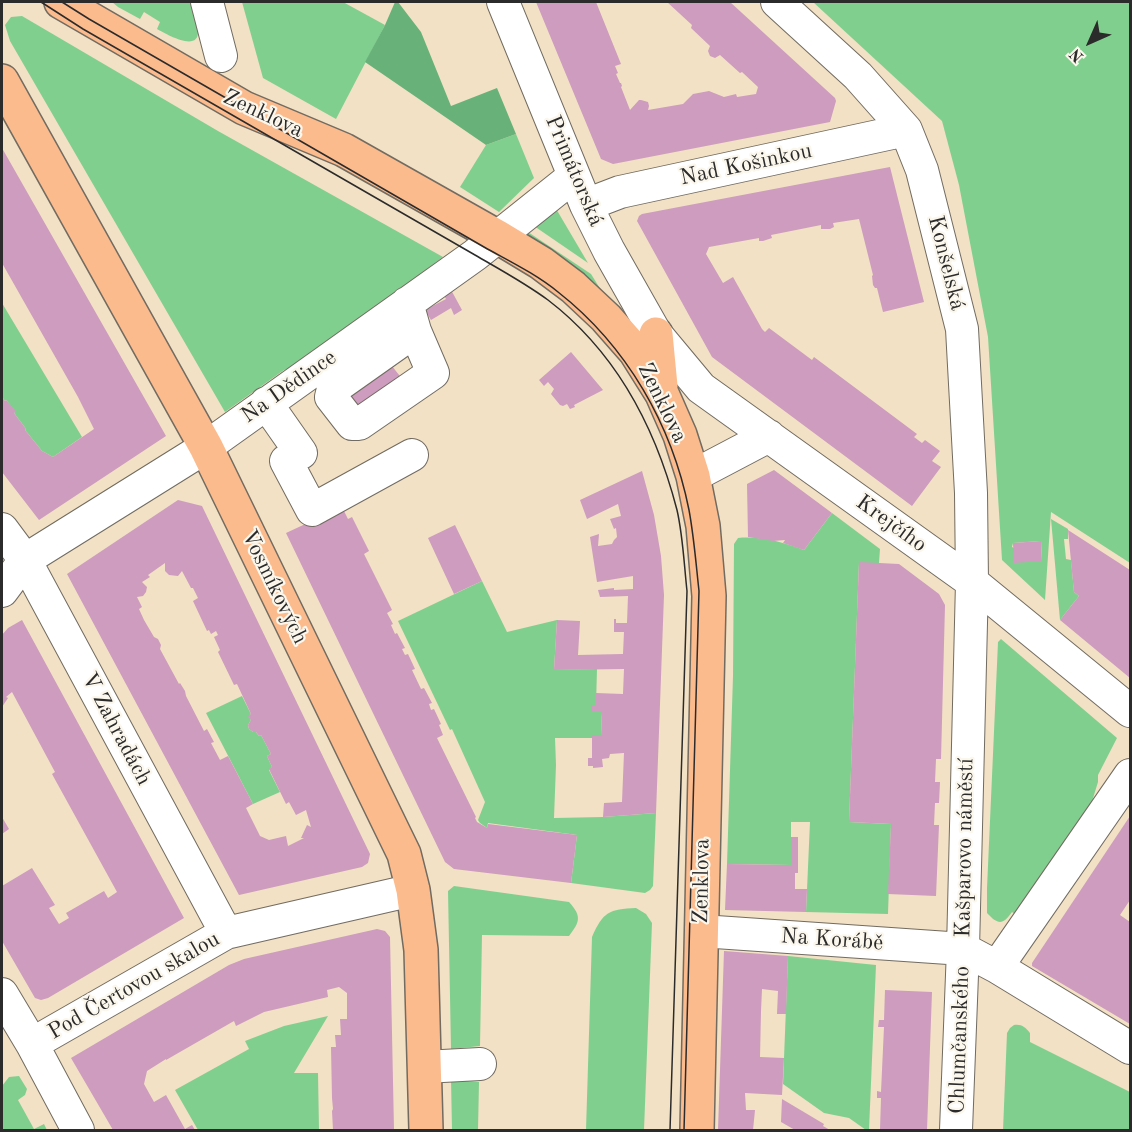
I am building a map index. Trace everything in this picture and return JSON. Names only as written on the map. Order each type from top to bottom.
[{"type":"main road","name":"Zenklova","points":[[61,2],[244,108],[344,150],[541,263],[573,287],[598,310],[635,351],[662,394],[680,435],[693,476],[703,526],[709,596],[697,1131]]},
{"type":"main road","name":"Vosmíkových","points":[[2,81],[206,447],[404,854],[413,890],[421,950],[426,1131]]},
{"type":"main road","points":[[656,334],[662,394]]},
{"type":"street","points":[[207,2],[221,56]]},
{"type":"street","name":"Primátorská","points":[[503,2],[586,205],[656,334]]},
{"type":"street","name":"Konšelská","points":[[777,2],[858,76],[906,130],[922,170],[962,329],[971,493],[972,582]]},
{"type":"street","name":"Nad Košinkou","points":[[586,205],[620,192],[906,130]]},
{"type":"street","name":"Na Dědince","points":[[2,591],[25,560],[206,447],[266,403],[411,317],[498,237],[574,176]]},
{"type":"street","name":"Krejčího","points":[[656,334],[701,388],[972,582],[1131,711]]},
{"type":"street","points":[[266,403],[301,453],[286,461],[312,510],[412,456]]},
{"type":"street","points":[[693,476],[769,436]]},
{"type":"street","name":"V Zahradách","points":[[2,530],[25,560],[226,933]]},
{"type":"street","name":"Kašparovo náměstí","points":[[972,582],[963,949],[997,967],[1131,775]]},
{"type":"street","name":"Pod Čertovou skalou","points":[[32,1044],[226,933],[413,890]]},
{"type":"street","name":"Na Korábě","points":[[701,932],[963,949]]},
{"type":"street","name":"Chlumčanského","points":[[957,1131],[963,949]]},
{"type":"street","points":[[997,967],[1131,1048]]},
{"type":"street","points":[[2,994],[32,1044],[78,1131]]},
{"type":"street","points":[[424,1067],[480,1064]]},
{"type":"green space","points":[[112,2],[190,2],[197,24],[197,37],[193,41],[174,38],[157,29],[160,22],[144,12],[140,19]]},
{"type":"green space","points":[[242,2],[343,2],[385,25],[336,119],[263,78]]},
{"type":"green space","points":[[395,2],[398,2],[421,32],[451,106],[497,88],[516,134],[486,145],[365,62]]},
{"type":"green space","points":[[813,2],[1130,2],[1130,563],[1051,512],[1045,600],[1002,560],[988,337],[959,185],[942,121]],"holes":[[[1041,541],[1042,561],[1012,547],[1013,543]]]},
{"type":"green space","points":[[22,16],[218,131],[443,257],[296,367],[284,370],[225,412],[10,41],[5,25],[11,17]]},
{"type":"green space","points":[[516,134],[534,178],[499,212],[460,187],[486,145]]},
{"type":"green space","points":[[555,207],[588,263],[534,226]]},
{"type":"green space","points":[[528,232],[591,274],[616,314],[524,235]]},
{"type":"green space","points":[[2,303],[82,437],[53,457],[42,451],[25,430],[14,413],[15,411],[2,397]]},
{"type":"green space","points":[[832,513],[880,549],[879,563],[859,563],[849,822],[891,824],[888,914],[806,912],[810,822],[791,822],[791,865],[727,864],[733,676],[734,544],[738,538],[755,538],[780,542],[804,550]]},
{"type":"green space","points":[[1051,519],[1068,529],[1068,539],[1064,539],[1066,559],[1071,560],[1074,592],[1079,596],[1060,620]]},
{"type":"green space","points":[[482,581],[507,632],[557,620],[554,670],[597,669],[596,706],[591,706],[591,712],[601,712],[602,735],[593,735],[592,738],[555,738],[554,818],[656,813],[653,886],[645,893],[571,883],[577,835],[488,823],[487,828],[478,820],[485,802],[452,729],[450,730],[398,621]]},
{"type":"green space","points":[[1001,639],[1117,738],[1098,775],[1090,808],[1017,916],[1012,912],[1000,922],[987,913],[987,888],[998,642]]},
{"type":"green space","points":[[242,696],[251,714],[249,729],[261,735],[271,754],[267,756],[272,767],[269,770],[280,792],[253,804],[206,713]]},
{"type":"green space","points":[[454,886],[569,902],[576,911],[578,919],[569,936],[482,935],[480,1046],[451,1049],[448,891]]},
{"type":"green space","points":[[636,908],[646,914],[652,923],[644,1130],[586,1130],[592,937],[608,913],[619,909]]},
{"type":"green space","points":[[788,956],[876,965],[869,1130],[849,1118],[824,1113],[783,1084]]},
{"type":"green space","points":[[328,1016],[294,1073],[318,1073],[319,1130],[198,1130],[175,1090],[249,1049],[245,1041],[284,1026]]},
{"type":"green space","points":[[1014,1025],[1027,1029],[1030,1033],[1030,1042],[1130,1092],[1130,1130],[1003,1130],[1007,1033]]},
{"type":"green space","points":[[19,1076],[27,1089],[25,1095],[18,1100],[34,1129],[44,1124],[47,1130],[2,1130],[2,1086],[9,1077]]},
{"type":"green space","points":[[451,1080],[479,1082],[478,1130],[452,1130]]},
{"type":"building","points":[[536,2],[596,2],[621,64],[615,66],[618,73],[616,74],[630,110],[641,100],[648,102],[648,110],[683,104],[693,94],[709,91],[724,97],[736,94],[737,97],[756,94],[758,87],[742,72],[740,73],[720,55],[715,58],[710,56],[708,51],[710,46],[691,28],[692,25],[667,2],[730,2],[835,98],[830,122],[613,164],[601,159]]},
{"type":"building","points":[[2,148],[166,436],[39,520],[2,472],[2,397],[16,411],[14,413],[25,430],[42,451],[53,457],[94,429],[2,263]]},
{"type":"building","points":[[890,167],[924,302],[883,312],[877,288],[873,285],[873,275],[859,219],[833,223],[834,227],[830,229],[821,229],[821,225],[771,235],[772,238],[763,241],[759,241],[759,238],[709,247],[706,254],[723,283],[733,277],[765,332],[769,328],[812,360],[814,357],[917,434],[914,437],[922,443],[925,440],[940,451],[932,461],[941,467],[912,506],[712,357],[637,221],[642,214]]},
{"type":"building","points":[[450,288],[462,310],[454,315],[451,308],[431,320],[425,310],[446,299],[442,292]]},
{"type":"building","points":[[571,352],[603,390],[570,409],[567,404],[560,405],[551,394],[554,389],[548,382],[544,386],[539,380]]},
{"type":"building","points":[[388,361],[403,380],[345,422],[331,403]]},
{"type":"building","points":[[774,470],[832,513],[804,550],[783,543],[785,540],[773,541],[748,537],[747,484]]},
{"type":"building","points":[[642,471],[654,515],[661,556],[664,595],[656,813],[603,817],[604,803],[622,802],[624,753],[610,754],[609,758],[602,759],[603,767],[588,766],[588,758],[592,758],[592,735],[602,735],[601,712],[591,712],[591,706],[596,706],[596,693],[623,694],[624,669],[554,670],[557,620],[580,621],[578,655],[623,654],[624,632],[614,632],[614,619],[616,623],[627,623],[628,596],[600,597],[598,590],[633,589],[633,576],[597,582],[590,537],[599,534],[598,546],[612,544],[617,537],[616,528],[614,529],[610,519],[621,516],[618,504],[587,519],[580,500]]},
{"type":"building","points":[[178,500],[202,506],[370,854],[368,863],[362,867],[239,895],[67,574]],"holes":[[[165,563],[165,571],[169,575],[178,576],[182,571],[193,588],[198,598],[193,601],[207,631],[209,630],[211,634],[216,631],[218,635],[214,637],[220,650],[218,652],[251,714],[248,716],[251,720],[248,725],[249,729],[261,735],[271,754],[267,756],[272,767],[269,769],[286,804],[289,802],[296,815],[306,810],[311,827],[307,825],[301,838],[304,838],[288,846],[286,836],[269,840],[260,836],[246,808],[253,804],[228,756],[220,760],[211,743],[214,742],[207,729],[204,731],[185,691],[160,649],[158,639],[154,637],[139,609],[142,607],[137,597],[143,596],[147,587],[142,582]]]},
{"type":"building","points":[[342,507],[348,519],[352,517],[369,551],[364,554],[392,610],[387,613],[393,624],[391,625],[405,648],[402,649],[405,655],[408,654],[415,669],[412,670],[421,689],[424,688],[432,703],[429,704],[431,710],[434,709],[443,735],[437,738],[477,822],[487,828],[488,824],[577,835],[571,883],[454,869],[445,862],[286,533]]},
{"type":"building","points":[[455,525],[482,581],[454,594],[428,538]]},
{"type":"building","points":[[1068,530],[1130,570],[1130,678],[1060,620],[1079,596],[1074,592]]},
{"type":"building","points":[[1041,541],[1042,561],[1014,563],[1013,543]]},
{"type":"building","points":[[859,562],[899,564],[939,594],[945,605],[941,759],[936,759],[935,782],[940,782],[939,803],[935,803],[934,825],[939,825],[936,896],[888,894],[891,824],[849,822]]},
{"type":"building","points":[[22,620],[184,918],[41,1000],[35,998],[2,941],[2,886],[32,868],[55,905],[49,908],[59,924],[69,918],[66,913],[104,891],[108,898],[117,892],[52,774],[55,772],[12,692],[6,697],[8,698],[2,707],[2,635],[8,628]]},
{"type":"building","points":[[1130,816],[1130,900],[1120,915],[1130,922],[1130,1024],[1032,966],[1032,963]]},
{"type":"building","points":[[2,817],[9,829],[2,834]]},
{"type":"building","points":[[791,837],[798,837],[798,873],[795,873],[795,889],[807,889],[806,912],[725,910],[727,864],[791,865]]},
{"type":"building","points":[[377,929],[385,931],[390,937],[394,1130],[333,1130],[331,1047],[336,1047],[335,1035],[341,1035],[340,1019],[347,1019],[347,993],[339,987],[327,990],[328,997],[264,1012],[236,1026],[234,1021],[147,1071],[144,1084],[154,1102],[166,1095],[185,1129],[192,1125],[195,1130],[113,1130],[71,1058],[229,965],[244,959]]},
{"type":"building","points":[[724,951],[788,956],[786,1014],[777,1014],[778,991],[762,989],[761,1011],[760,1057],[784,1058],[782,1095],[745,1093],[746,1110],[755,1110],[753,1130],[718,1130]]},
{"type":"building","points":[[885,990],[932,992],[927,1130],[880,1130],[881,1098],[877,1098],[877,1091],[881,1092],[884,1027],[878,1027],[879,1020],[884,1020]]},
{"type":"building","points":[[782,1099],[830,1130],[795,1130],[781,1122]]},
{"type":"tram line","points":[[41,2],[83,29],[530,288],[548,300],[594,343],[630,394],[658,450],[677,510],[687,591],[670,1130]]},
{"type":"tram line","points":[[62,2],[541,279],[583,313],[625,362],[643,389],[671,448],[681,478],[691,520],[699,591],[684,1130]]}]
